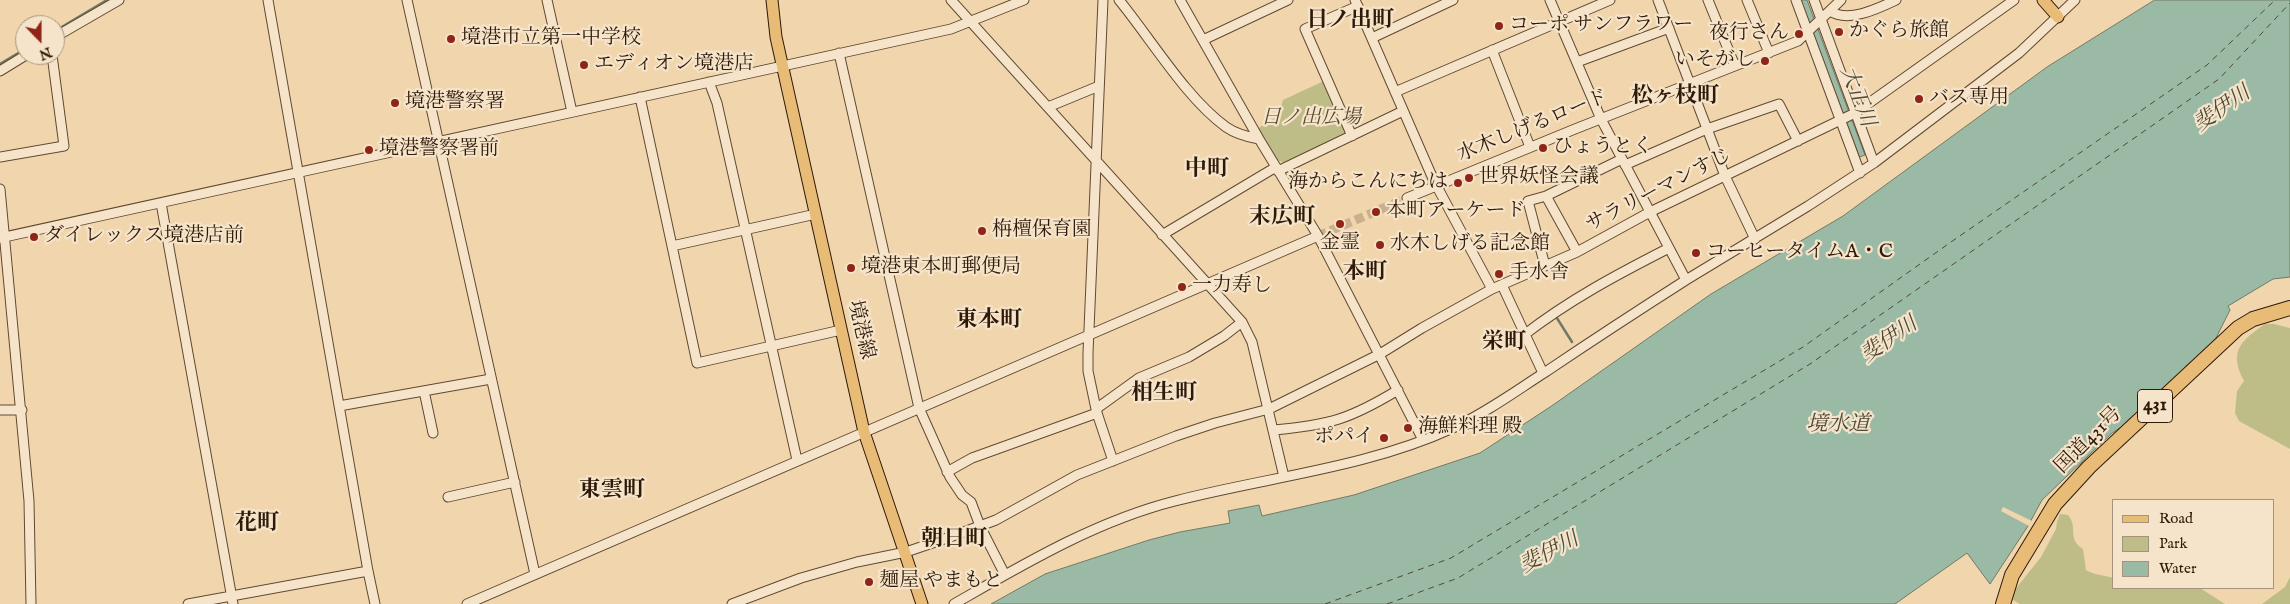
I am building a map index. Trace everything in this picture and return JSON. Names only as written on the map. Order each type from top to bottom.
[{"type":"highway","name":"国道431号","points":[[2003,604],[2012,575],[2033,538],[2055,504],[2089,467],[2238,328],[2253,318],[2290,308]]},
{"type":"main road","name":"境港線","points":[[772,0],[774,29],[864,432],[922,604]]},
{"type":"main road","points":[[2043,0],[2058,17]]},
{"type":"street","points":[[65,32],[119,0]]},
{"type":"street","points":[[268,0],[375,604]]},
{"type":"street","points":[[407,0],[437,143],[535,574]]},
{"type":"street","points":[[547,0],[572,112]]},
{"type":"street","points":[[951,0],[1242,322],[1252,342],[1284,477]]},
{"type":"street","points":[[3,238],[951,29],[1024,0]]},
{"type":"street","points":[[1103,0],[1088,371],[1096,411],[1113,461]]},
{"type":"street","points":[[1119,0],[1194,96],[1227,127],[1247,137],[1259,139]]},
{"type":"street","points":[[1180,0],[1259,139],[1318,236],[1423,440]]},
{"type":"street","points":[[1203,40],[1288,0]]},
{"type":"street","points":[[1372,38],[1453,0]]},
{"type":"street","points":[[1550,0],[1600,119],[1686,280]]},
{"type":"street","points":[[1395,92],[1610,0]]},
{"type":"street","points":[[1658,0],[1725,176],[1755,240]]},
{"type":"street","points":[[1708,0],[1735,66]]},
{"type":"street","points":[[1747,0],[1769,52]]},
{"type":"street","points":[[1796,0],[1860,173]]},
{"type":"street","points":[[1814,0],[1874,163]]},
{"type":"street","points":[[1821,19],[1840,0]]},
{"type":"street","points":[[1830,10],[1836,15],[1846,16],[1869,11],[1896,0]]},
{"type":"street","name":"サラリーマンすじ","points":[[732,604],[808,576],[857,562],[906,552],[980,526],[1015,510],[1078,475],[1176,436],[1215,423],[1269,409],[1380,354],[1492,289],[1577,252],[1650,212],[1855,113],[2014,0]]},
{"type":"street","points":[[954,604],[1005,575],[1098,529],[1158,506],[1236,486],[1343,464],[1423,440],[1469,420],[1686,280],[1755,240],[1860,173],[1980,84],[2037,38],[2075,0]]},
{"type":"street","points":[[1352,136],[1305,29],[1357,3],[1437,186],[1492,289]]},
{"type":"street","name":"水木しげるロード","points":[[1408,198],[1530,147],[1798,41],[1821,19]]},
{"type":"street","points":[[1577,62],[1668,28]]},
{"type":"street","points":[[1492,50],[1530,147]]},
{"type":"street","points":[[839,53],[918,408],[947,472],[962,495],[971,502],[980,526],[1005,575]]},
{"type":"street","points":[[0,71],[15,62]]},
{"type":"street","points":[[0,156],[64,146],[53,65]]},
{"type":"street","points":[[709,82],[717,103],[796,460]]},
{"type":"street","points":[[1048,107],[1099,86]]},
{"type":"street","points":[[640,98],[697,363],[841,330]]},
{"type":"street","points":[[1545,266],[1528,201],[1546,196],[1623,162],[1707,129],[1779,104],[1798,141]]},
{"type":"street","points":[[1162,235],[1277,169],[1403,111]]},
{"type":"street","points":[[0,189],[3,238],[22,410],[29,501],[31,604]]},
{"type":"street","points":[[1546,196],[1577,252]]},
{"type":"street","points":[[161,203],[232,600]]},
{"type":"street","points":[[672,246],[816,214]]},
{"type":"street","points":[[467,604],[796,460],[1318,236]]},
{"type":"street","points":[[1524,335],[1580,295],[1669,248]]},
{"type":"street","points":[[1502,285],[1543,373]]},
{"type":"street","points":[[947,472],[972,458],[1096,411],[1139,378],[1189,357],[1224,336],[1242,322]]},
{"type":"street","points":[[340,406],[491,379]]},
{"type":"street","points":[[1274,430],[1316,426],[1341,420],[1365,410],[1398,390]]},
{"type":"street","points":[[424,391],[433,433]]},
{"type":"street","points":[[0,410],[22,410]]},
{"type":"street","points":[[448,497],[515,482]]},
{"type":"street","points":[[188,604],[232,600],[368,570]]},
{"type":"green space","name":"日ノ出広場","points":[[1326,80],[1347,133],[1285,163],[1276,160],[1257,131],[1279,115],[1283,100]]},
{"type":"green space","points":[[2265,324],[2290,328],[2290,449],[2239,421],[2235,413],[2237,391],[2244,381],[2239,371],[2237,354],[2249,336]]},
{"type":"green space","points":[[2060,514],[2068,515],[2073,524],[2075,541],[2083,549],[2086,570],[2112,578],[2112,589],[2202,589],[2225,604],[2020,604],[2013,600],[2014,591],[2041,557],[2056,529]]},
{"type":"green space","points":[[2290,577],[2290,604],[2262,604],[2285,587]]},
{"type":"water","points":[[1801,0],[1807,0],[1865,155],[1860,157]]},
{"type":"water","name":"境水道","points":[[2155,0],[2290,0],[2290,277],[2273,279],[2228,306],[2230,310],[2215,340],[2123,426],[2112,433],[2042,500],[2028,526],[1990,584],[1967,553],[1895,604],[991,604],[1045,574],[1149,540],[1230,523],[1228,511],[1259,505],[1262,516],[1354,495],[1480,453],[1553,405],[1711,294],[1843,216],[2047,67]]},
{"type":"pier","points":[[2003,507],[2032,521],[2029,526],[2001,511]]},
{"type":"waterway","points":[[65,25],[107,0]]},
{"type":"waterway","points":[[0,64],[15,55]]},
{"type":"waterway","points":[[1555,315],[1572,342]]},
{"type":"ferry route","points":[[1325,604],[1451,558],[1803,347],[2207,65],[2275,0]]},
{"type":"ferry route","points":[[1387,604],[1458,578],[1810,364],[2219,79],[2290,3]]},
{"type":"tunnel","points":[[1318,236],[1407,198]]},
{"type":"place","name":"コーポ サンフラワー","points":[[1499,26]]},
{"type":"place","name":"かぐら旅館","points":[[1839,32]]},
{"type":"place","name":"夜行さん","points":[[1799,34]]},
{"type":"place","name":"境港市立第一中学校","points":[[451,39]]},
{"type":"place","name":"いそがし","points":[[1765,61]]},
{"type":"place","name":"エディオン境港店","points":[[584,65]]},
{"type":"place","name":"バス専用","points":[[1919,99]]},
{"type":"place","name":"境港警察署","points":[[395,103]]},
{"type":"place","name":"ひょうとく","points":[[1543,148]]},
{"type":"place","name":"境港警察署前","points":[[369,150]]},
{"type":"place","name":"世界妖怪会議","points":[[1469,178]]},
{"type":"place","name":"海からこんにちは","points":[[1458,183]]},
{"type":"place","name":"本町アーケード","points":[[1376,212]]},
{"type":"place","name":"金霊","points":[[1340,224]]},
{"type":"place","name":"栴檀保育園","points":[[982,231]]},
{"type":"place","name":"ダイレックス境港店前","points":[[34,237]]},
{"type":"place","name":"水木しげる記念館","points":[[1380,245]]},
{"type":"place","name":"コーヒータイムA・C","points":[[1696,253]]},
{"type":"place","name":"境港東本町郵便局","points":[[851,268]]},
{"type":"place","name":"手水舎","points":[[1499,274]]},
{"type":"place","name":"一力寿し","points":[[1182,287]]},
{"type":"place","name":"海鮮料理 殿","points":[[1408,428]]},
{"type":"place","name":"ポパイ","points":[[1384,438]]},
{"type":"place","name":"麺屋 やまもと","points":[[869,582]]},
{"type":"district","name":"日ノ出町","points":[[1350,21]]},
{"type":"district","name":"松ヶ枝町","points":[[1675,97]]},
{"type":"district","name":"中町","points":[[1207,170]]},
{"type":"district","name":"末広町","points":[[1282,218]]},
{"type":"district","name":"本町","points":[[1365,273]]},
{"type":"district","name":"東本町","points":[[989,321]]},
{"type":"district","name":"栄町","points":[[1504,343]]},
{"type":"district","name":"相生町","points":[[1164,394]]},
{"type":"district","name":"東雲町","points":[[612,491]]},
{"type":"district","name":"花町","points":[[257,524]]},
{"type":"district","name":"朝日町","points":[[954,540]]},
{"type":"water label","name":"大正川","points":[[1856,97]]},
{"type":"water label","name":"斐伊川","points":[[2223,110]]},
{"type":"water label","name":"斐伊川","points":[[1890,341]]},
{"type":"water label","name":"斐伊川","points":[[1550,554]]}]
